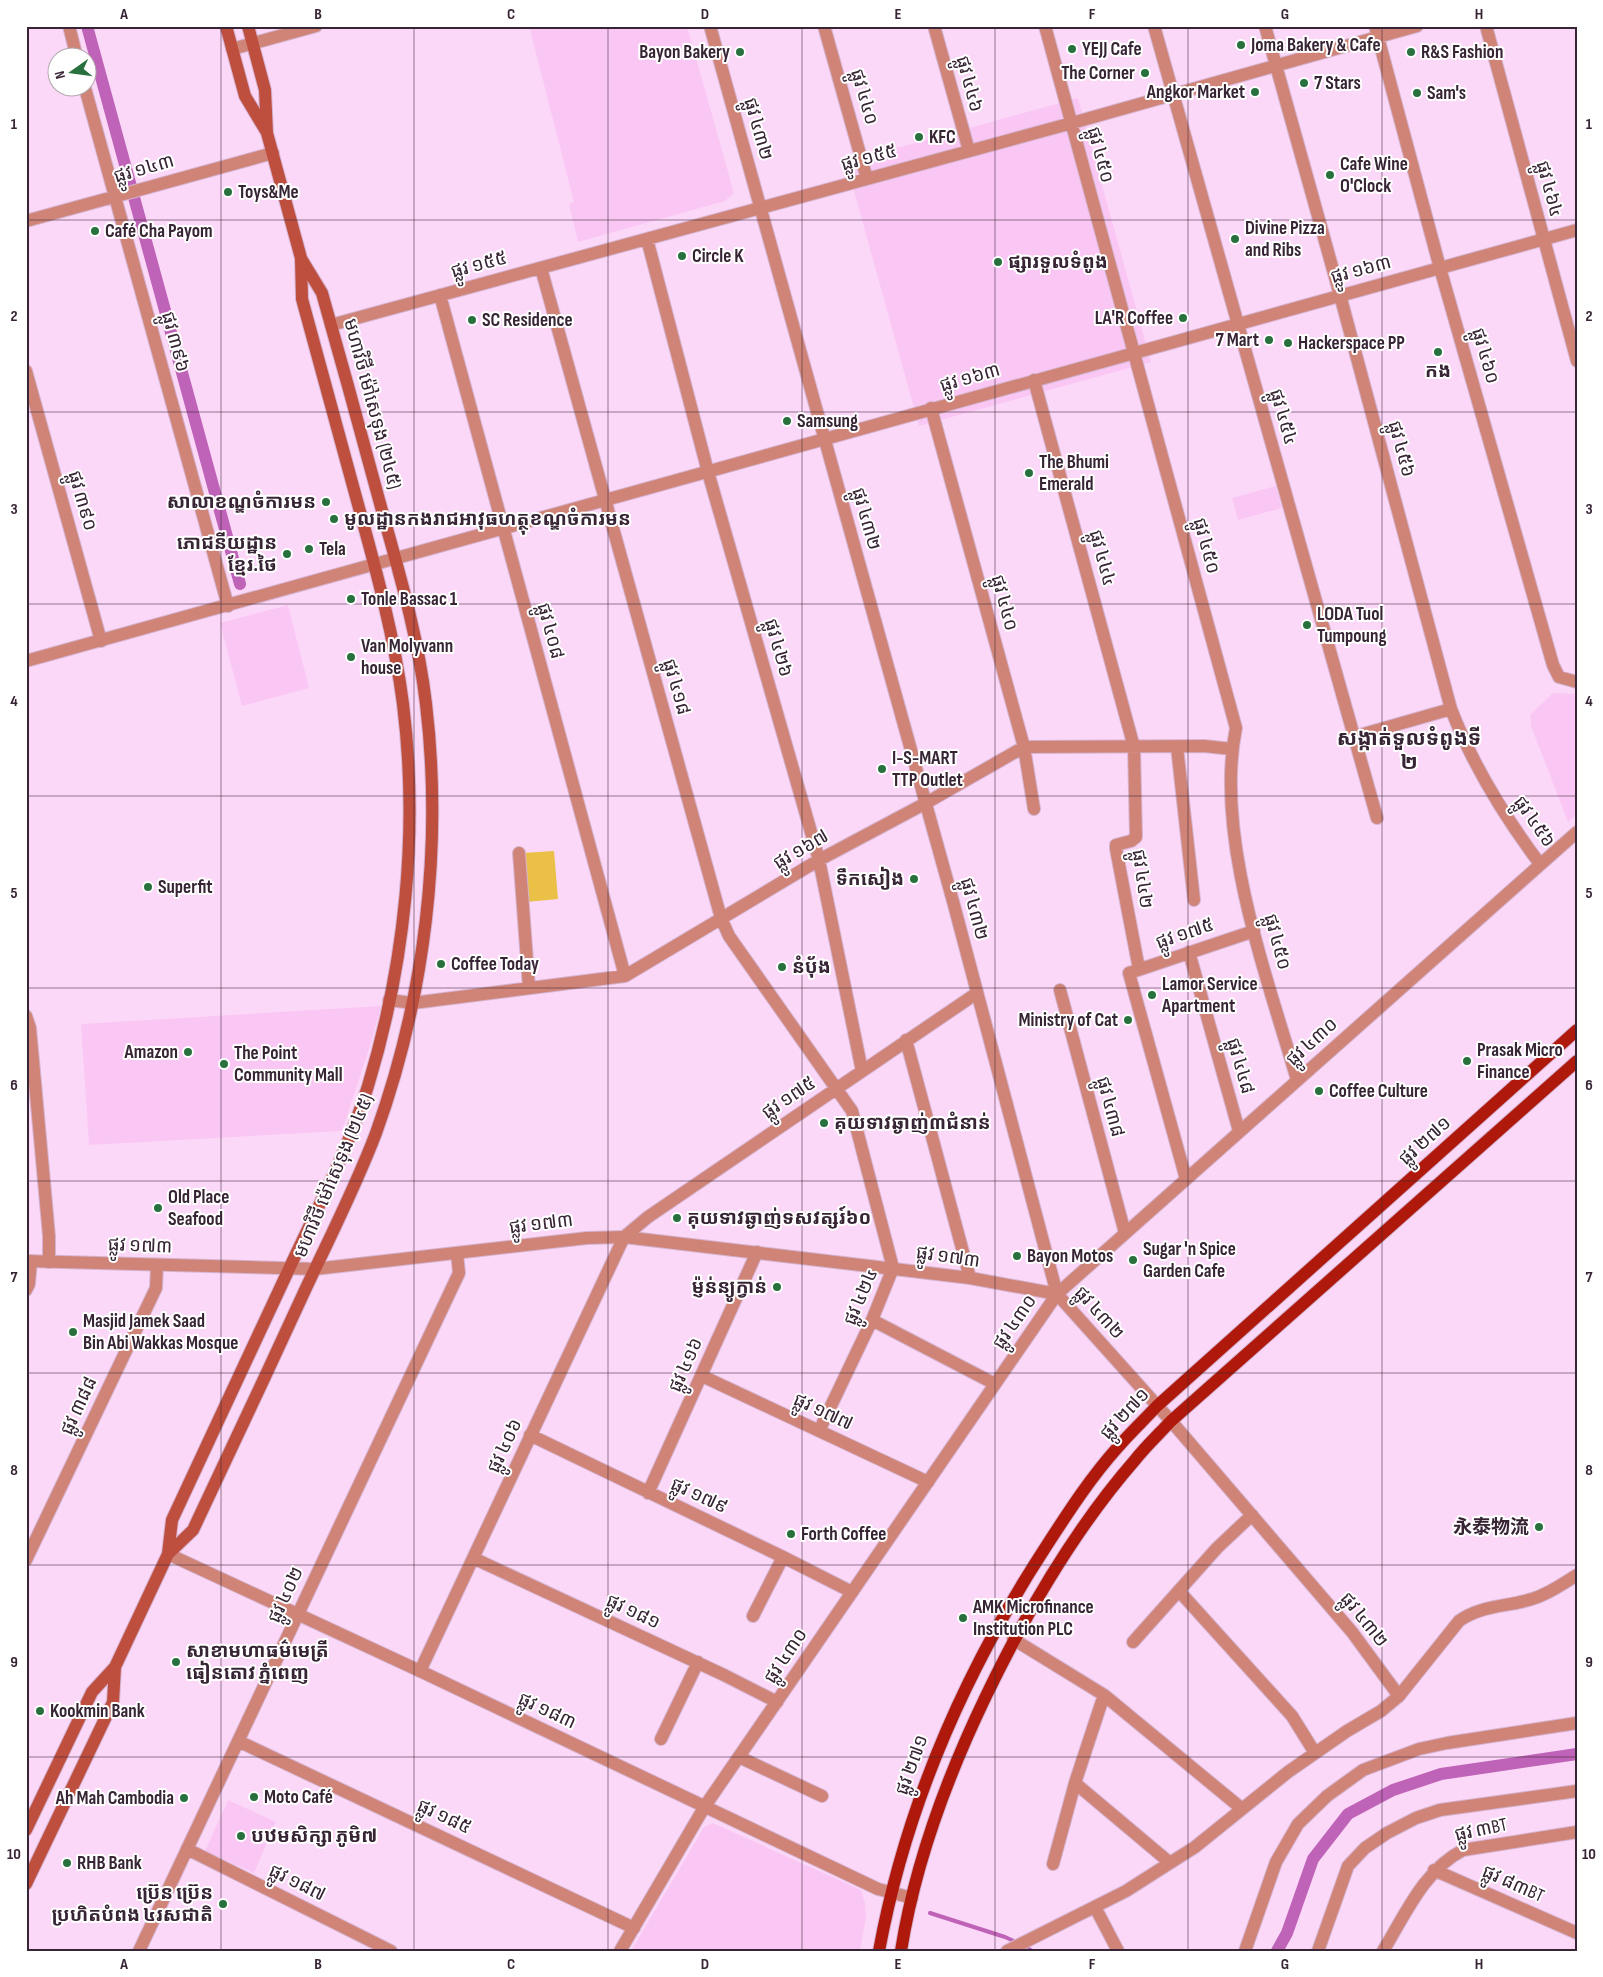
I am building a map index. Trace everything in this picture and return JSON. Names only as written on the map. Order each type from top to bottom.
[{"type":"main road","name":"មហាវិថី ម៉ៅសេទុង (២៤៥)","points":[[26,1830],[92,1692],[115,1668],[168,1554],[172,1520],[338,1166],[354,1126],[377,1053],[398,956],[408,854],[408,767],[403,707],[396,659],[375,566],[302,299],[301,258],[273,152],[267,134],[245,96],[226,26]]},
{"type":"main road","name":"មហាវិថី ម៉ៅសេទុង (២៤៥)","points":[[248,26],[265,90],[267,134]]},
{"type":"main road","name":"មហាវិថី ម៉ៅសេទុង (២៤៥)","points":[[168,1554],[193,1530],[315,1269],[375,1135],[388,1097],[413,1003],[421,957],[431,855],[431,765],[426,705],[418,654],[406,597],[322,293],[301,258]]},
{"type":"main road","points":[[403,707],[426,705]]},
{"type":"main road","name":"ផ្លូវ ២៧១","points":[[879,1951],[892,1892],[920,1796],[946,1730],[996,1628],[1077,1499],[1117,1448],[1157,1406],[1577,1030]]},
{"type":"main road","name":"ផ្លូវ ២៧១","points":[[901,1951],[924,1851],[958,1756],[1013,1639],[1050,1576],[1092,1514],[1134,1460],[1171,1421],[1577,1061]]},
{"type":"main road","points":[[237,1380],[258,1390]]},
{"type":"main road","name":"មហាវិថី ម៉ៅសេទុង (២៤៥)","points":[[26,1884],[113,1702],[115,1668]]},
{"type":"street","points":[[69,26],[74,48]]},
{"type":"street","points":[[232,49],[316,26]]},
{"type":"street","name":"ផ្លូវ ៤៣២","points":[[710,26],[926,803],[1057,1294],[1171,1421],[1352,1632],[1399,1696]]},
{"type":"street","name":"ផ្លូវ ៤៤០","points":[[824,26],[867,179]]},
{"type":"street","name":"ផ្លូវ ៤៤៦","points":[[934,26],[968,151]]},
{"type":"street","name":"ផ្លូវ ៤៥០","points":[[1045,26],[1236,728],[1230,768],[1237,848],[1254,930],[1297,1080]]},
{"type":"street","name":"ផ្លូវ ៤៥៤","points":[[1154,26],[1376,818]]},
{"type":"street","name":"ផ្លូវ ៤៥៦","points":[[1266,26],[1452,710],[1462,738],[1480,774],[1506,818],[1540,864]]},
{"type":"street","name":"ផ្លូវ ១៥៥","points":[[331,325],[1276,66],[1376,32],[1417,26]]},
{"type":"street","name":"ផ្លូវ ៤៦៤","points":[[1486,26],[1577,361]]},
{"type":"street","name":"ផ្លូវ ៤៦០","points":[[1376,32],[1440,268],[1553,665],[1559,677],[1577,682]]},
{"type":"street","name":"ផ្លូវ ៣៩៦","points":[[89,98],[121,195],[228,606]]},
{"type":"street","name":"ផ្លូវ ១៤៣","points":[[26,221],[273,152]]},
{"type":"street","name":"ផ្លូវ ១៦៣","points":[[26,661],[375,566],[931,408],[1577,230]]},
{"type":"street","name":"ផ្លូវ ៤២៦","points":[[647,239],[708,472],[819,860],[862,1071]]},
{"type":"street","name":"ផ្លូវ ៤១៨","points":[[541,268],[721,918],[729,936],[837,1088]]},
{"type":"street","name":"ផ្លូវ ៤០៨","points":[[440,295],[625,976]]},
{"type":"street","name":"ផ្លូវ ៣៩០","points":[[26,371],[101,640]]},
{"type":"street","name":"ផ្លូវ ៤៤៤","points":[[1034,380],[1134,746]]},
{"type":"street","name":"ផ្លូវ ៤៤០","points":[[931,408],[1024,747],[1034,809]]},
{"type":"street","points":[[1353,737],[1452,710]]},
{"type":"street","name":"ផ្លូវ ១៦៧","points":[[389,1000],[413,1003],[625,976],[819,860],[926,803],[1024,747],[1134,746],[1232,749]]},
{"type":"street","name":"ផ្លូវ ៤៤២","points":[[1134,746],[1136,837],[1131,841],[1116,844],[1116,849],[1134,951],[1134,971],[1186,1179]]},
{"type":"street","points":[[1177,747],[1194,900]]},
{"type":"street","name":"ផ្លូវ ៤៣០","points":[[620,1951],[705,1806],[1057,1294],[1577,832]]},
{"type":"street","points":[[519,853],[529,988]]},
{"type":"street","name":"ផ្លូវ ១៧៥","points":[[1134,971],[1254,930]]},
{"type":"street","name":"ផ្លូវ ៤៤៨","points":[[1190,952],[1239,1132]]},
{"type":"street","name":"ផ្លូវ ៤៣៨","points":[[1060,990],[1125,1233]]},
{"type":"street","name":"ផ្លូវ ១៧៥","points":[[624,1237],[648,1217],[977,993]]},
{"type":"street","points":[[26,1016],[30,1028],[47,1216],[49,1262]]},
{"type":"street","points":[[906,1040],[970,1278]]},
{"type":"street","name":"ផ្លូវ ៤២៤","points":[[819,1431],[872,1320],[893,1268],[852,1111],[837,1088]]},
{"type":"street","name":"ផ្លូវ ១៧៣","points":[[29,1261],[315,1269],[587,1238],[624,1237],[970,1278],[1057,1294]]},
{"type":"street","name":"ផ្លូវ ៤០៦","points":[[420,1670],[624,1237]]},
{"type":"street","name":"ផ្លូវ ៤១៦","points":[[648,1493],[757,1252]]},
{"type":"street","name":"ផ្លូវ ៤០២","points":[[139,1951],[459,1273],[457,1253]]},
{"type":"street","points":[[26,1290],[29,1284],[29,1261]]},
{"type":"street","name":"ផ្លូវ ៣៨៨","points":[[26,1560],[156,1288],[157,1265]]},
{"type":"street","points":[[872,1320],[995,1384]]},
{"type":"street","name":"ផ្លូវ ១៧៧","points":[[702,1376],[928,1482]]},
{"type":"street","name":"ផ្លូវ ១៧៩","points":[[530,1436],[783,1556],[852,1592]]},
{"type":"street","points":[[1133,1642],[1217,1548],[1252,1515]]},
{"type":"street","name":"ផ្លូវ ១៨៣","points":[[168,1554],[420,1670],[878,1889],[912,1898]]},
{"type":"street","points":[[753,1616],[783,1556]]},
{"type":"street","name":"ផ្លូវ ១៨១","points":[[473,1558],[698,1662],[777,1702]]},
{"type":"street","points":[[1009,1950],[1126,1891],[1195,1847],[1242,1808],[1315,1753],[1381,1712],[1399,1696],[1464,1617],[1488,1608],[1511,1605],[1547,1594],[1577,1575]]},
{"type":"street","points":[[1179,1591],[1292,1716],[1315,1753]]},
{"type":"street","points":[[1013,1639],[1104,1695],[1242,1808]]},
{"type":"street","points":[[661,1739],[698,1662]]},
{"type":"street","points":[[1053,1864],[1075,1783],[1104,1695]]},
{"type":"street","points":[[1245,1951],[1276,1862],[1298,1824],[1327,1796],[1363,1770],[1419,1749],[1577,1723]]},
{"type":"street","name":"ផ្លូវ ១៨៥","points":[[238,1741],[634,1928]]},
{"type":"street","points":[[739,1757],[822,1796]]},
{"type":"street","points":[[1075,1783],[1169,1862]]},
{"type":"street","points":[[1318,1951],[1348,1866],[1365,1848],[1387,1833],[1416,1818],[1440,1810],[1577,1791]]},
{"type":"street","name":"ផ្លូវ ៣BT","points":[[1383,1951],[1414,1898],[1434,1870],[1449,1857],[1463,1850],[1577,1832]]},
{"type":"street","name":"ផ្លូវ ១៨៧","points":[[187,1849],[391,1951]]},
{"type":"street","name":"ផ្លូវ ៨៣BT","points":[[1434,1870],[1577,1933]]},
{"type":"street","points":[[1095,1907],[1118,1951]]},
{"type":"shaded area","points":[[529,26],[687,26],[734,193],[725,201],[578,242],[569,204],[574,202]]},
{"type":"shaded area","name":"ផ្សារទួលទំពូង","points":[[1078,98],[1151,362],[919,426],[846,162]]},
{"type":"shaded area","points":[[1276,486],[1282,508],[1238,520],[1232,498]]},
{"type":"shaded area","points":[[288,605],[309,688],[242,706],[220,623]]},
{"type":"shaded area","points":[[1553,693],[1577,694],[1577,814],[1568,822],[1531,726],[1530,715]]},
{"type":"shaded area","points":[[554,851],[558,899],[526,902],[522,853]]},
{"type":"shaded area","name":"The Point Community Mall","points":[[381,1006],[342,1131],[89,1145],[81,1024]]},
{"type":"shaded area","name":"បឋមសិក្សា ភូមិ៧","points":[[228,1800],[276,1822],[254,1873],[205,1851]]},
{"type":"shaded area","points":[[713,1823],[861,1890],[865,1903],[866,1917],[860,1951],[631,1951],[704,1827]]},
{"type":"waterway","points":[[87,26],[240,584]]},
{"type":"waterway","points":[[1277,1951],[1287,1933],[1313,1859],[1348,1814],[1393,1790],[1441,1774],[1577,1754]]},
{"type":"waterway","points":[[930,1913],[1018,1943]]},
{"type":"waterway","points":[[1024,1946],[1032,1951]]},
{"type":"place","name":"Joma Bakery & Cafe","points":[[1241,45]]},
{"type":"place","name":"YEJJ Cafe","points":[[1072,49]]},
{"type":"place","name":"Bayon Bakery","points":[[740,52]]},
{"type":"place","name":"R&S Fashion","points":[[1411,52]]},
{"type":"place","name":"The Corner","points":[[1145,73]]},
{"type":"place","name":"7 Stars","points":[[1304,83]]},
{"type":"place","name":"Angkor Market","points":[[1255,92]]},
{"type":"place","name":"Sam's","points":[[1417,93]]},
{"type":"place","name":"KFC","points":[[919,137]]},
{"type":"place","name":"Cafe Wine O'Clock","points":[[1330,175]]},
{"type":"place","name":"Toys&Me","points":[[228,192]]},
{"type":"place","name":"Café Cha Payom","points":[[95,231]]},
{"type":"place","name":"Divine Pizza and Ribs","points":[[1235,239]]},
{"type":"place","name":"Circle K","points":[[682,256]]},
{"type":"place","name":"ផ្សារទួលទំពូង","points":[[998,262]]},
{"type":"place","name":"LA'R Coffee","points":[[1183,318]]},
{"type":"place","name":"SC Residence","points":[[472,320]]},
{"type":"place","name":"7 Mart","points":[[1269,340]]},
{"type":"place","name":"Hackerspace PP","points":[[1288,343]]},
{"type":"place","name":"កង","points":[[1438,352]]},
{"type":"place","name":"Samsung","points":[[787,421]]},
{"type":"place","name":"The Bhumi Emerald","points":[[1029,473]]},
{"type":"place","name":"សាលាខណ្ឌចំការមន","points":[[326,502]]},
{"type":"place","name":"មូលដ្ឋានកងរាជអាវុធហត្ថុខណ្ឌចំការមន","points":[[334,519]]},
{"type":"place","name":"Tela","points":[[309,549]]},
{"type":"place","name":"ភោជនីយដ្ឋាន ខ្មែរ.ថៃ","points":[[287,554]]},
{"type":"place","name":"Tonle Bassac 1","points":[[351,599]]},
{"type":"place","name":"LODA Tuol Tumpoung","points":[[1307,625]]},
{"type":"place","name":"Van Molyvann house","points":[[351,657]]},
{"type":"place","name":"I-S-MART TTP Outlet","points":[[882,769]]},
{"type":"place","name":"ទឹកសៀង","points":[[914,879]]},
{"type":"place","name":"Superfit","points":[[148,887]]},
{"type":"place","name":"Coffee Today","points":[[441,964]]},
{"type":"place","name":"នំប៉័ង","points":[[782,967]]},
{"type":"place","name":"Lamor Service Apartment","points":[[1152,995]]},
{"type":"place","name":"Ministry of Cat","points":[[1128,1020]]},
{"type":"place","name":"Amazon","points":[[188,1052]]},
{"type":"place","name":"Prasak Micro Finance","points":[[1467,1061]]},
{"type":"place","name":"The Point Community Mall","points":[[224,1064]]},
{"type":"place","name":"Coffee Culture","points":[[1319,1091]]},
{"type":"place","name":"គុយទាវឆ្ងាញ់៣ជំនាន់","points":[[824,1123]]},
{"type":"place","name":"Old Place Seafood","points":[[158,1208]]},
{"type":"place","name":"គុយទាវឆ្ងាញ់ទសវត្សរ៍៦០","points":[[677,1218]]},
{"type":"place","name":"Bayon Motos","points":[[1017,1256]]},
{"type":"place","name":"Sugar 'n Spice Garden Cafe","points":[[1133,1260]]},
{"type":"place","name":"ម្ញ៉ន់ន្យូក្វាន់","points":[[777,1287]]},
{"type":"place","name":"Masjid Jamek Saad Bin Abi Wakkas Mosque","points":[[73,1332]]},
{"type":"place","name":"永泰物流","points":[[1539,1527]]},
{"type":"place","name":"Forth Coffee","points":[[791,1534]]},
{"type":"place","name":"AMK Microfinance Institution PLC","points":[[963,1618]]},
{"type":"place","name":"សាខាមហាធម៌មេត្រី ធៀនតោវ ភ្នំពេញ","points":[[176,1662]]},
{"type":"place","name":"Kookmin Bank","points":[[40,1711]]},
{"type":"place","name":"Moto Café","points":[[254,1797]]},
{"type":"place","name":"Ah Mah Cambodia","points":[[184,1798]]},
{"type":"place","name":"បឋមសិក្សា ភូមិ៧","points":[[241,1836]]},
{"type":"place","name":"RHB Bank","points":[[67,1863]]},
{"type":"place","name":"ប្រ៊េន ប្រ៊េន ប្រហិតបំពង ៤រសជាតិ","points":[[223,1904]]},
{"type":"district","name":"សង្កាត់ទួលទំពូងទី ២","points":[[1409,750]]}]
